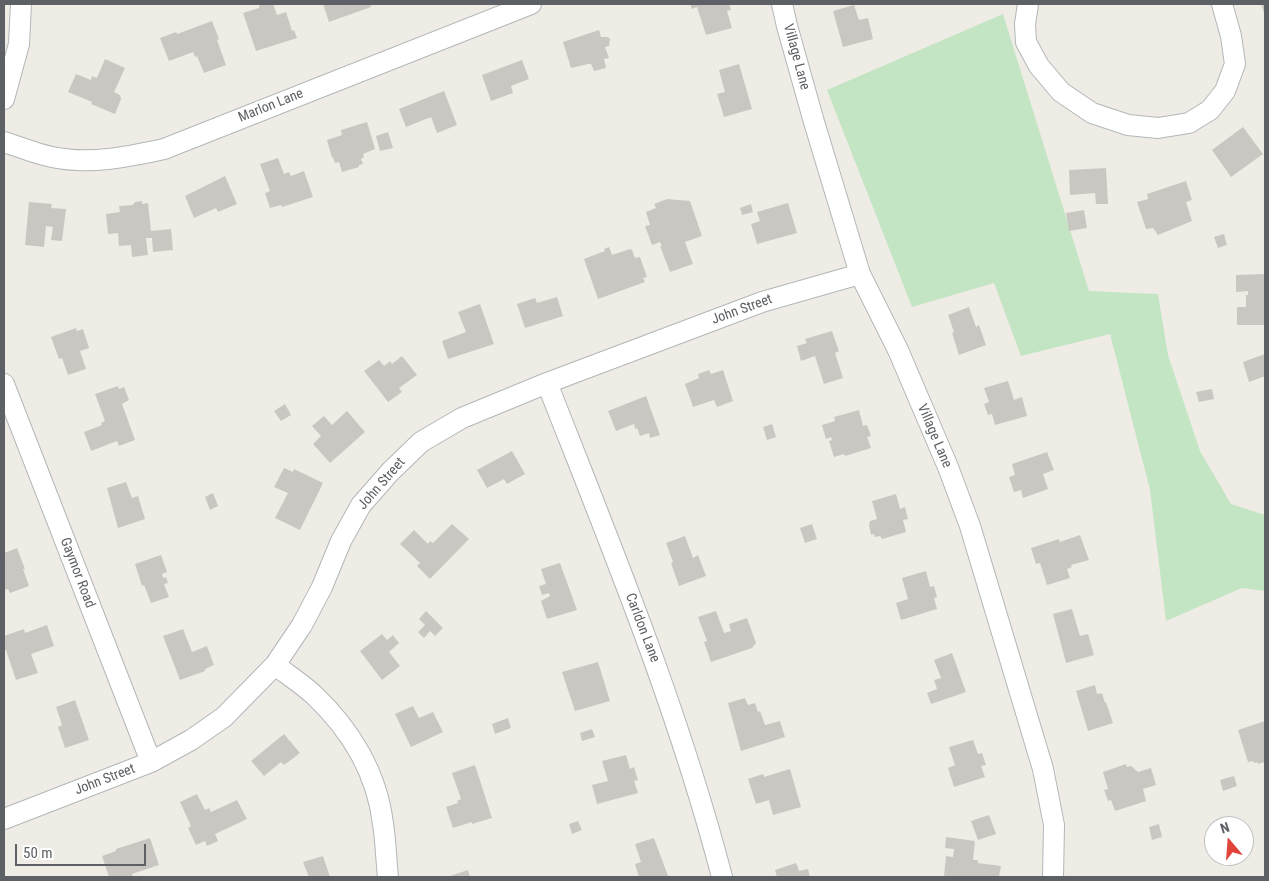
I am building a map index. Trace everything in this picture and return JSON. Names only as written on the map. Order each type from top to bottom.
[{"type":"street","points":[[4,100],[19,44],[21,4]]},
{"type":"street","name":"Marlon Lane","points":[[4,142],[53,157],[88,161],[123,158],[164,149],[532,4]]},
{"type":"street","name":"Village Lane","points":[[782,4],[786,26],[811,113],[860,274],[898,350],[948,467],[970,526],[1043,769],[1054,824],[1053,877]]},
{"type":"street","points":[[1028,4],[1025,24],[1026,42],[1039,66],[1061,92],[1092,113],[1128,126],[1158,128],[1189,123],[1210,110],[1225,91],[1235,64],[1231,36],[1222,4]]},
{"type":"street","name":"John Street","points":[[4,818],[151,762],[191,740],[224,717],[275,665],[302,625],[322,586],[341,541],[361,505],[390,472],[421,442],[462,418],[547,383],[762,302],[860,274]]},
{"type":"street","name":"Carldon Lane","points":[[547,383],[650,645],[687,756],[722,877]]},
{"type":"street","name":"Gaymor Road","points":[[4,384],[151,762]]},
{"type":"street","points":[[275,665],[314,695],[343,727],[361,753],[376,792],[383,823],[388,877]]},
{"type":"green space","points":[[1003,14],[1089,291],[1158,294],[1168,355],[1200,451],[1231,504],[1265,515],[1265,591],[1242,588],[1166,621],[1150,490],[1110,334],[1021,356],[994,283],[912,307],[827,90]]},
{"type":"building","points":[[260,4],[273,4],[277,15],[286,12],[292,31],[294,30],[297,38],[256,51],[243,13],[259,8]]},
{"type":"building","points":[[323,4],[370,4],[371,7],[329,22]]},
{"type":"building","points":[[690,4],[729,4],[731,10],[727,11],[732,28],[706,35],[697,7],[692,9]]},
{"type":"building","points":[[1261,4],[1265,4],[1265,16]]},
{"type":"building","points":[[854,5],[859,20],[868,18],[873,39],[843,47],[833,11]]},
{"type":"building","points":[[212,21],[226,65],[204,73],[197,56],[195,57],[193,52],[169,61],[160,38]]},
{"type":"building","points":[[599,30],[601,37],[608,37],[610,39],[609,46],[605,47],[609,58],[604,59],[606,68],[594,71],[591,64],[588,64],[571,68],[563,42]]},
{"type":"building","points":[[105,59],[125,68],[114,92],[120,95],[121,99],[115,114],[68,92],[76,74],[91,80],[92,76],[97,78]]},
{"type":"building","points":[[522,60],[529,79],[511,86],[513,93],[491,101],[482,75]]},
{"type":"building","points":[[739,64],[752,109],[724,117],[717,94],[725,92],[719,70]]},
{"type":"building","points":[[444,91],[457,125],[437,133],[431,117],[406,127],[399,109]]},
{"type":"building","points":[[367,122],[375,149],[363,154],[364,157],[361,159],[363,164],[359,165],[359,167],[342,172],[339,162],[335,163],[332,158],[327,140],[342,135],[341,130]]},
{"type":"building","points":[[1243,127],[1263,154],[1231,177],[1212,150]]},
{"type":"building","points":[[388,132],[393,148],[380,151],[376,136]]},
{"type":"building","points":[[278,158],[284,174],[289,172],[291,176],[304,171],[313,197],[282,207],[281,205],[270,208],[265,193],[270,191],[260,164]]},
{"type":"building","points":[[1106,168],[1108,204],[1096,204],[1095,193],[1070,195],[1069,170]]},
{"type":"building","points":[[225,176],[237,204],[218,212],[216,208],[194,218],[185,196]]},
{"type":"building","points":[[1186,181],[1192,200],[1186,202],[1192,221],[1158,235],[1153,228],[1146,229],[1137,202],[1148,199],[1147,194]]},
{"type":"building","points":[[667,199],[690,201],[702,236],[685,242],[693,264],[670,272],[660,242],[652,245],[645,226],[650,225],[646,212],[656,208],[654,204]]},
{"type":"building","points":[[142,201],[142,204],[148,203],[151,231],[171,229],[173,250],[153,252],[152,238],[146,238],[148,255],[132,257],[131,245],[119,246],[118,233],[108,234],[106,214],[120,212],[119,206],[133,205],[135,202]]},
{"type":"building","points":[[29,202],[52,204],[51,208],[66,209],[62,241],[51,240],[53,227],[46,226],[44,247],[25,245]]},
{"type":"building","points":[[788,203],[797,233],[757,244],[751,224],[760,221],[757,212]]},
{"type":"building","points":[[751,204],[753,212],[742,215],[740,208]]},
{"type":"building","points":[[1084,210],[1087,228],[1069,231],[1066,213]]},
{"type":"building","points":[[1224,234],[1227,245],[1218,248],[1214,237]]},
{"type":"building","points":[[609,247],[612,255],[632,250],[635,258],[640,257],[647,277],[643,278],[645,282],[598,299],[584,259],[605,251],[604,249]]},
{"type":"building","points":[[1265,274],[1265,325],[1237,325],[1237,307],[1246,307],[1248,291],[1236,292],[1236,275]]},
{"type":"building","points":[[557,297],[563,316],[525,328],[517,304],[535,298],[537,303]]},
{"type":"building","points":[[480,304],[494,344],[448,359],[442,341],[466,332],[458,312]]},
{"type":"building","points":[[969,307],[976,327],[979,325],[986,345],[959,355],[948,315]]},
{"type":"building","points":[[76,328],[77,331],[83,329],[89,348],[80,351],[86,369],[68,375],[62,358],[59,359],[51,337]]},
{"type":"building","points":[[832,331],[839,351],[835,353],[843,378],[824,384],[815,356],[801,361],[797,346],[807,343],[805,339]]},
{"type":"building","points":[[1265,354],[1265,376],[1249,382],[1243,362]]},
{"type":"building","points":[[402,356],[417,375],[399,388],[402,392],[388,402],[364,371],[379,360],[384,366],[390,361],[392,364]]},
{"type":"building","points":[[709,370],[711,374],[723,370],[733,401],[717,407],[714,400],[693,407],[685,384],[699,378],[698,374]]},
{"type":"building","points":[[1008,381],[1014,400],[1022,397],[1027,416],[995,425],[992,414],[988,415],[984,404],[989,402],[984,388]]},
{"type":"building","points":[[118,386],[119,389],[124,387],[129,400],[122,404],[135,440],[119,446],[117,441],[91,451],[84,432],[102,425],[101,423],[105,421],[95,394]]},
{"type":"building","points":[[1212,389],[1214,399],[1199,402],[1196,392]]},
{"type":"building","points":[[646,396],[660,435],[650,438],[649,433],[640,436],[634,424],[616,431],[608,411]]},
{"type":"building","points":[[285,404],[291,415],[281,421],[274,411]]},
{"type":"building","points":[[859,410],[863,426],[867,425],[871,436],[867,437],[871,448],[845,456],[844,454],[834,457],[829,441],[832,440],[831,437],[826,439],[822,425],[835,421],[834,417]]},
{"type":"building","points":[[347,411],[365,432],[330,463],[313,444],[321,436],[312,426],[324,416],[332,425]]},
{"type":"building","points":[[772,424],[776,437],[767,440],[763,427]]},
{"type":"building","points":[[512,451],[525,474],[507,484],[504,479],[487,488],[477,470]]},
{"type":"building","points":[[1047,452],[1054,470],[1043,474],[1048,489],[1023,498],[1021,490],[1014,492],[1009,477],[1015,475],[1012,464]]},
{"type":"building","points":[[284,468],[293,472],[294,469],[323,483],[300,530],[275,518],[288,493],[274,487]]},
{"type":"building","points":[[126,482],[132,498],[138,496],[145,519],[118,528],[107,488]]},
{"type":"building","points":[[213,493],[218,506],[210,510],[205,497]]},
{"type":"building","points":[[896,494],[900,509],[905,507],[908,519],[903,520],[906,532],[882,539],[880,536],[875,537],[874,534],[871,535],[870,521],[877,519],[872,501]]},
{"type":"building","points":[[452,524],[469,539],[430,579],[417,566],[420,563],[400,544],[414,530],[428,544],[430,541],[433,543]]},
{"type":"building","points":[[812,524],[817,539],[805,543],[800,528]]},
{"type":"building","points":[[1080,535],[1089,560],[1071,565],[1072,567],[1067,569],[1070,578],[1047,585],[1040,563],[1036,564],[1031,548],[1059,539],[1060,542]]},
{"type":"building","points":[[685,536],[693,558],[698,555],[706,576],[679,586],[666,543]]},
{"type":"building","points":[[17,548],[29,586],[10,593],[8,589],[4,590],[4,553]]},
{"type":"building","points":[[161,555],[167,572],[162,574],[163,578],[166,577],[168,583],[164,584],[169,597],[151,603],[144,585],[142,586],[135,564]]},
{"type":"building","points":[[560,563],[577,610],[547,619],[541,601],[550,596],[549,593],[542,595],[539,586],[546,584],[541,569]]},
{"type":"building","points":[[926,571],[930,587],[934,586],[937,597],[934,598],[937,609],[901,620],[896,603],[908,599],[902,578]]},
{"type":"building","points":[[1072,609],[1080,636],[1088,634],[1094,655],[1066,663],[1053,614]]},
{"type":"building","points":[[426,611],[443,628],[435,636],[430,631],[424,638],[418,632],[425,625],[419,619]]},
{"type":"building","points":[[716,611],[724,633],[731,631],[729,624],[747,618],[756,643],[752,648],[711,662],[704,642],[707,641],[698,617]]},
{"type":"building","points":[[47,625],[54,646],[31,654],[38,673],[16,680],[6,650],[4,650],[4,636],[24,629],[25,633]]},
{"type":"building","points":[[183,629],[192,652],[207,646],[214,665],[205,669],[205,671],[180,680],[163,636]]},
{"type":"building","points":[[382,634],[387,640],[393,635],[399,643],[389,652],[400,666],[382,680],[360,651]]},
{"type":"building","points":[[952,653],[966,692],[931,704],[927,693],[937,689],[934,680],[941,678],[934,660]]},
{"type":"building","points":[[598,662],[610,701],[575,711],[562,672]]},
{"type":"building","points":[[1095,685],[1097,694],[1102,693],[1113,723],[1088,731],[1076,691]]},
{"type":"building","points":[[745,698],[748,705],[755,703],[765,725],[780,721],[785,737],[741,751],[728,703]]},
{"type":"building","points":[[75,700],[89,740],[65,748],[58,727],[62,725],[56,707]]},
{"type":"building","points":[[413,706],[419,718],[433,712],[443,732],[411,747],[395,714]]},
{"type":"building","points":[[508,718],[511,728],[495,734],[492,724]]},
{"type":"building","points":[[1265,721],[1265,762],[1258,764],[1253,761],[1248,762],[1238,730]]},
{"type":"building","points":[[592,729],[595,737],[582,741],[580,733]]},
{"type":"building","points":[[284,734],[300,753],[284,765],[281,762],[264,776],[251,761]]},
{"type":"building","points":[[973,740],[978,754],[982,753],[986,765],[981,766],[985,777],[954,787],[948,768],[955,765],[949,747]]},
{"type":"building","points":[[626,755],[630,769],[634,767],[638,780],[634,781],[638,793],[597,804],[592,785],[608,781],[602,761]]},
{"type":"building","points":[[1126,764],[1127,767],[1131,766],[1138,772],[1151,768],[1156,785],[1143,789],[1146,801],[1115,811],[1111,800],[1108,801],[1104,790],[1108,789],[1103,772]]},
{"type":"building","points":[[475,765],[492,818],[453,828],[446,807],[458,803],[457,801],[461,799],[452,773]]},
{"type":"building","points":[[790,769],[801,807],[773,815],[769,800],[756,804],[748,779],[763,774],[764,777]]},
{"type":"building","points":[[1234,776],[1237,786],[1223,791],[1220,780]]},
{"type":"building","points":[[197,794],[205,810],[209,808],[211,812],[237,800],[247,819],[215,834],[218,841],[207,846],[205,841],[196,845],[188,828],[191,826],[180,802]]},
{"type":"building","points":[[989,815],[996,834],[978,840],[971,821]]},
{"type":"building","points":[[578,821],[582,830],[572,834],[569,824]]},
{"type":"building","points":[[1159,824],[1162,837],[1152,840],[1149,827]]},
{"type":"building","points":[[946,837],[975,841],[973,860],[978,860],[978,863],[1001,866],[999,877],[944,876],[946,856],[953,857],[954,849],[945,848]]},
{"type":"building","points":[[150,838],[159,865],[132,874],[133,877],[109,877],[102,856],[116,851],[116,849]]},
{"type":"building","points":[[654,838],[668,876],[639,877],[635,864],[641,862],[635,844]]},
{"type":"building","points":[[323,856],[330,877],[309,877],[303,862]]},
{"type":"building","points":[[796,863],[799,871],[808,869],[810,877],[777,877],[775,870]]},
{"type":"building","points":[[468,870],[470,877],[450,876]]}]
